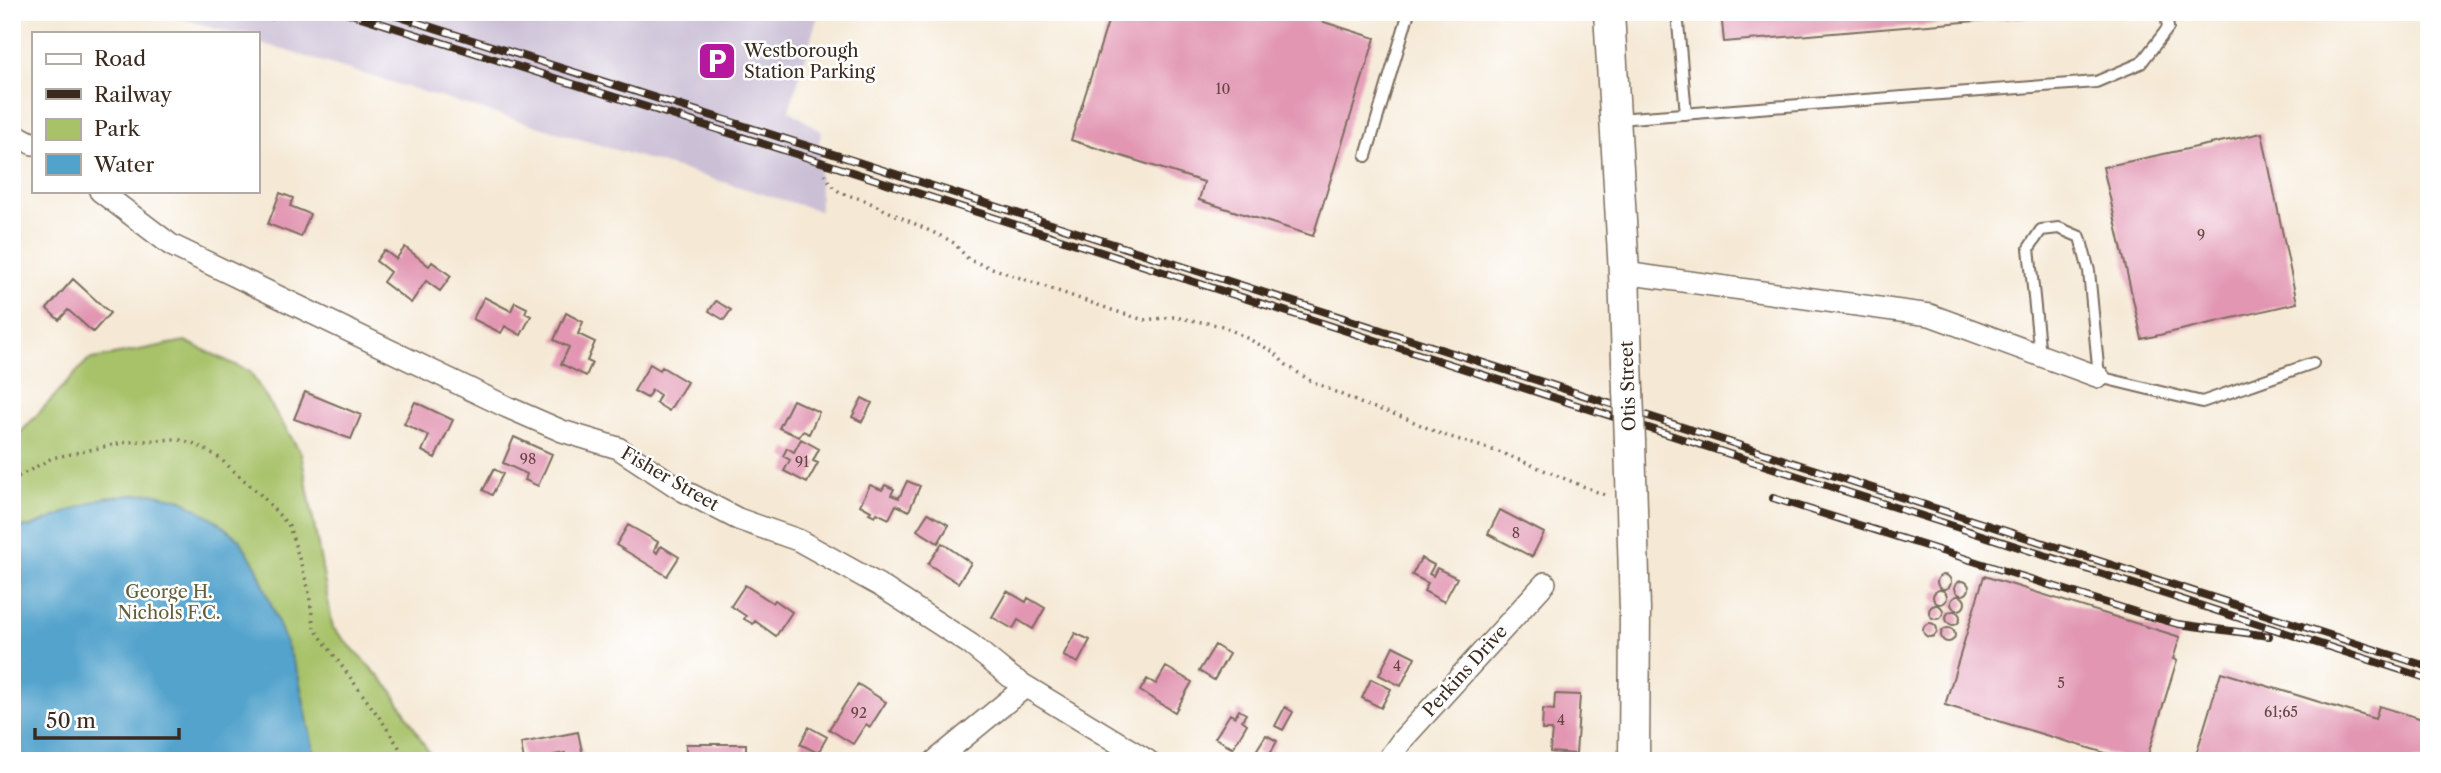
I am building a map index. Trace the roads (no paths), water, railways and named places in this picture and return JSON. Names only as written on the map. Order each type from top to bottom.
[{"type":"main road","name":"Otis Street","points":[[1609,12],[1625,273],[1635,610],[1634,761]]},
{"type":"street","points":[[12,133],[32,144]]},
{"type":"street","name":"Fisher Street","points":[[101,192],[171,246],[507,407],[562,431],[618,448],[682,489],[738,519],[798,540],[879,585],[970,644],[1025,687],[1148,761]]},
{"type":"street","points":[[1625,273],[1930,315],[2099,377]]},
{"type":"street","name":"Perkins Drive","points":[[1387,761],[1403,739],[1545,583]]},
{"type":"street","points":[[935,761],[1025,687]]},
{"type":"lane","points":[[1366,156],[1409,12]]},
{"type":"lane","points":[[1677,12],[1686,114]]},
{"type":"lane","points":[[1615,119],[2096,82],[2141,63],[2168,28],[2166,12]]},
{"type":"lane","points":[[2040,356],[2029,248],[2041,230],[2059,228],[2080,237],[2089,271],[2099,377],[2202,402],[2313,363]]},
{"type":"water","points":[[152,493],[182,500],[214,519],[240,540],[257,568],[298,674],[316,761],[12,761],[12,527],[30,527],[103,498]]},
{"type":"railway","points":[[345,12],[821,162],[2429,679]]},
{"type":"railway","points":[[384,12],[2429,667]]},
{"type":"railway","points":[[1773,498],[2145,615],[2178,624],[2269,636]]},
{"type":"place","name":"Westborough Station Parking","points":[[717,61]]},
{"type":"park label","name":"George H. Nichols F.C.","points":[[169,602]]}]
